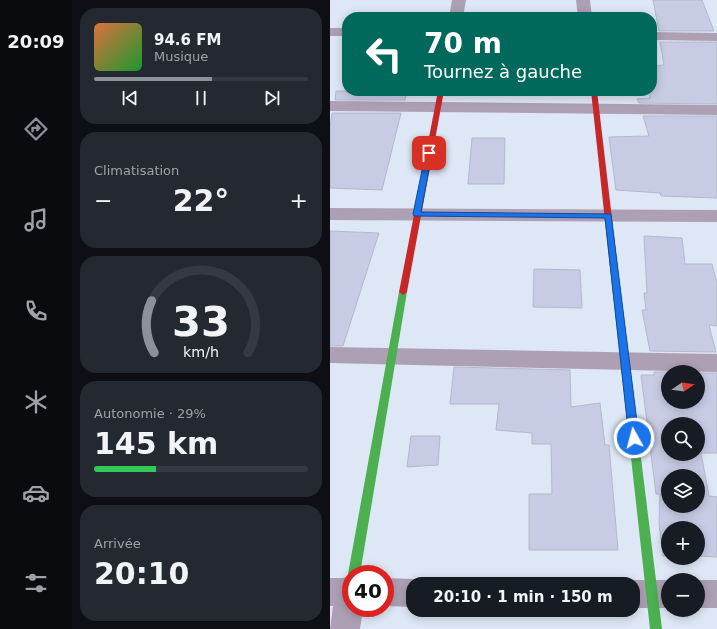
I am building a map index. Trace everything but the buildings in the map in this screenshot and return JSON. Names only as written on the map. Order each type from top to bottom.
[{"type":"street","points":[[457,12],[459,0]]},
{"type":"street","points":[[583,0],[584,12]]},
{"type":"street","points":[[330,32],[342,32]]},
{"type":"street","points":[[657,36],[717,37]]},
{"type":"street","points":[[356,565],[416,214],[440,96]]},
{"type":"street","points":[[595,96],[656,629]]},
{"type":"street","points":[[330,106],[717,110]]},
{"type":"street","points":[[330,214],[717,216]]},
{"type":"street","points":[[330,355],[717,363]]},
{"type":"street","points":[[330,592],[342,591]]},
{"type":"street","points":[[394,592],[406,593]]},
{"type":"street","points":[[705,594],[717,594]]},
{"type":"street","points":[[345,629],[347,617]]},
{"type":"traffic: fast","points":[[356,565],[403,292]]},
{"type":"traffic: fast","points":[[617,295],[656,629]]},
{"type":"traffic: jam","points":[[403,292],[440,96]]},
{"type":"traffic: jam","points":[[595,96],[617,295]]},
{"type":"route","points":[[429,153],[416,214],[608,216],[634,438]]}]
